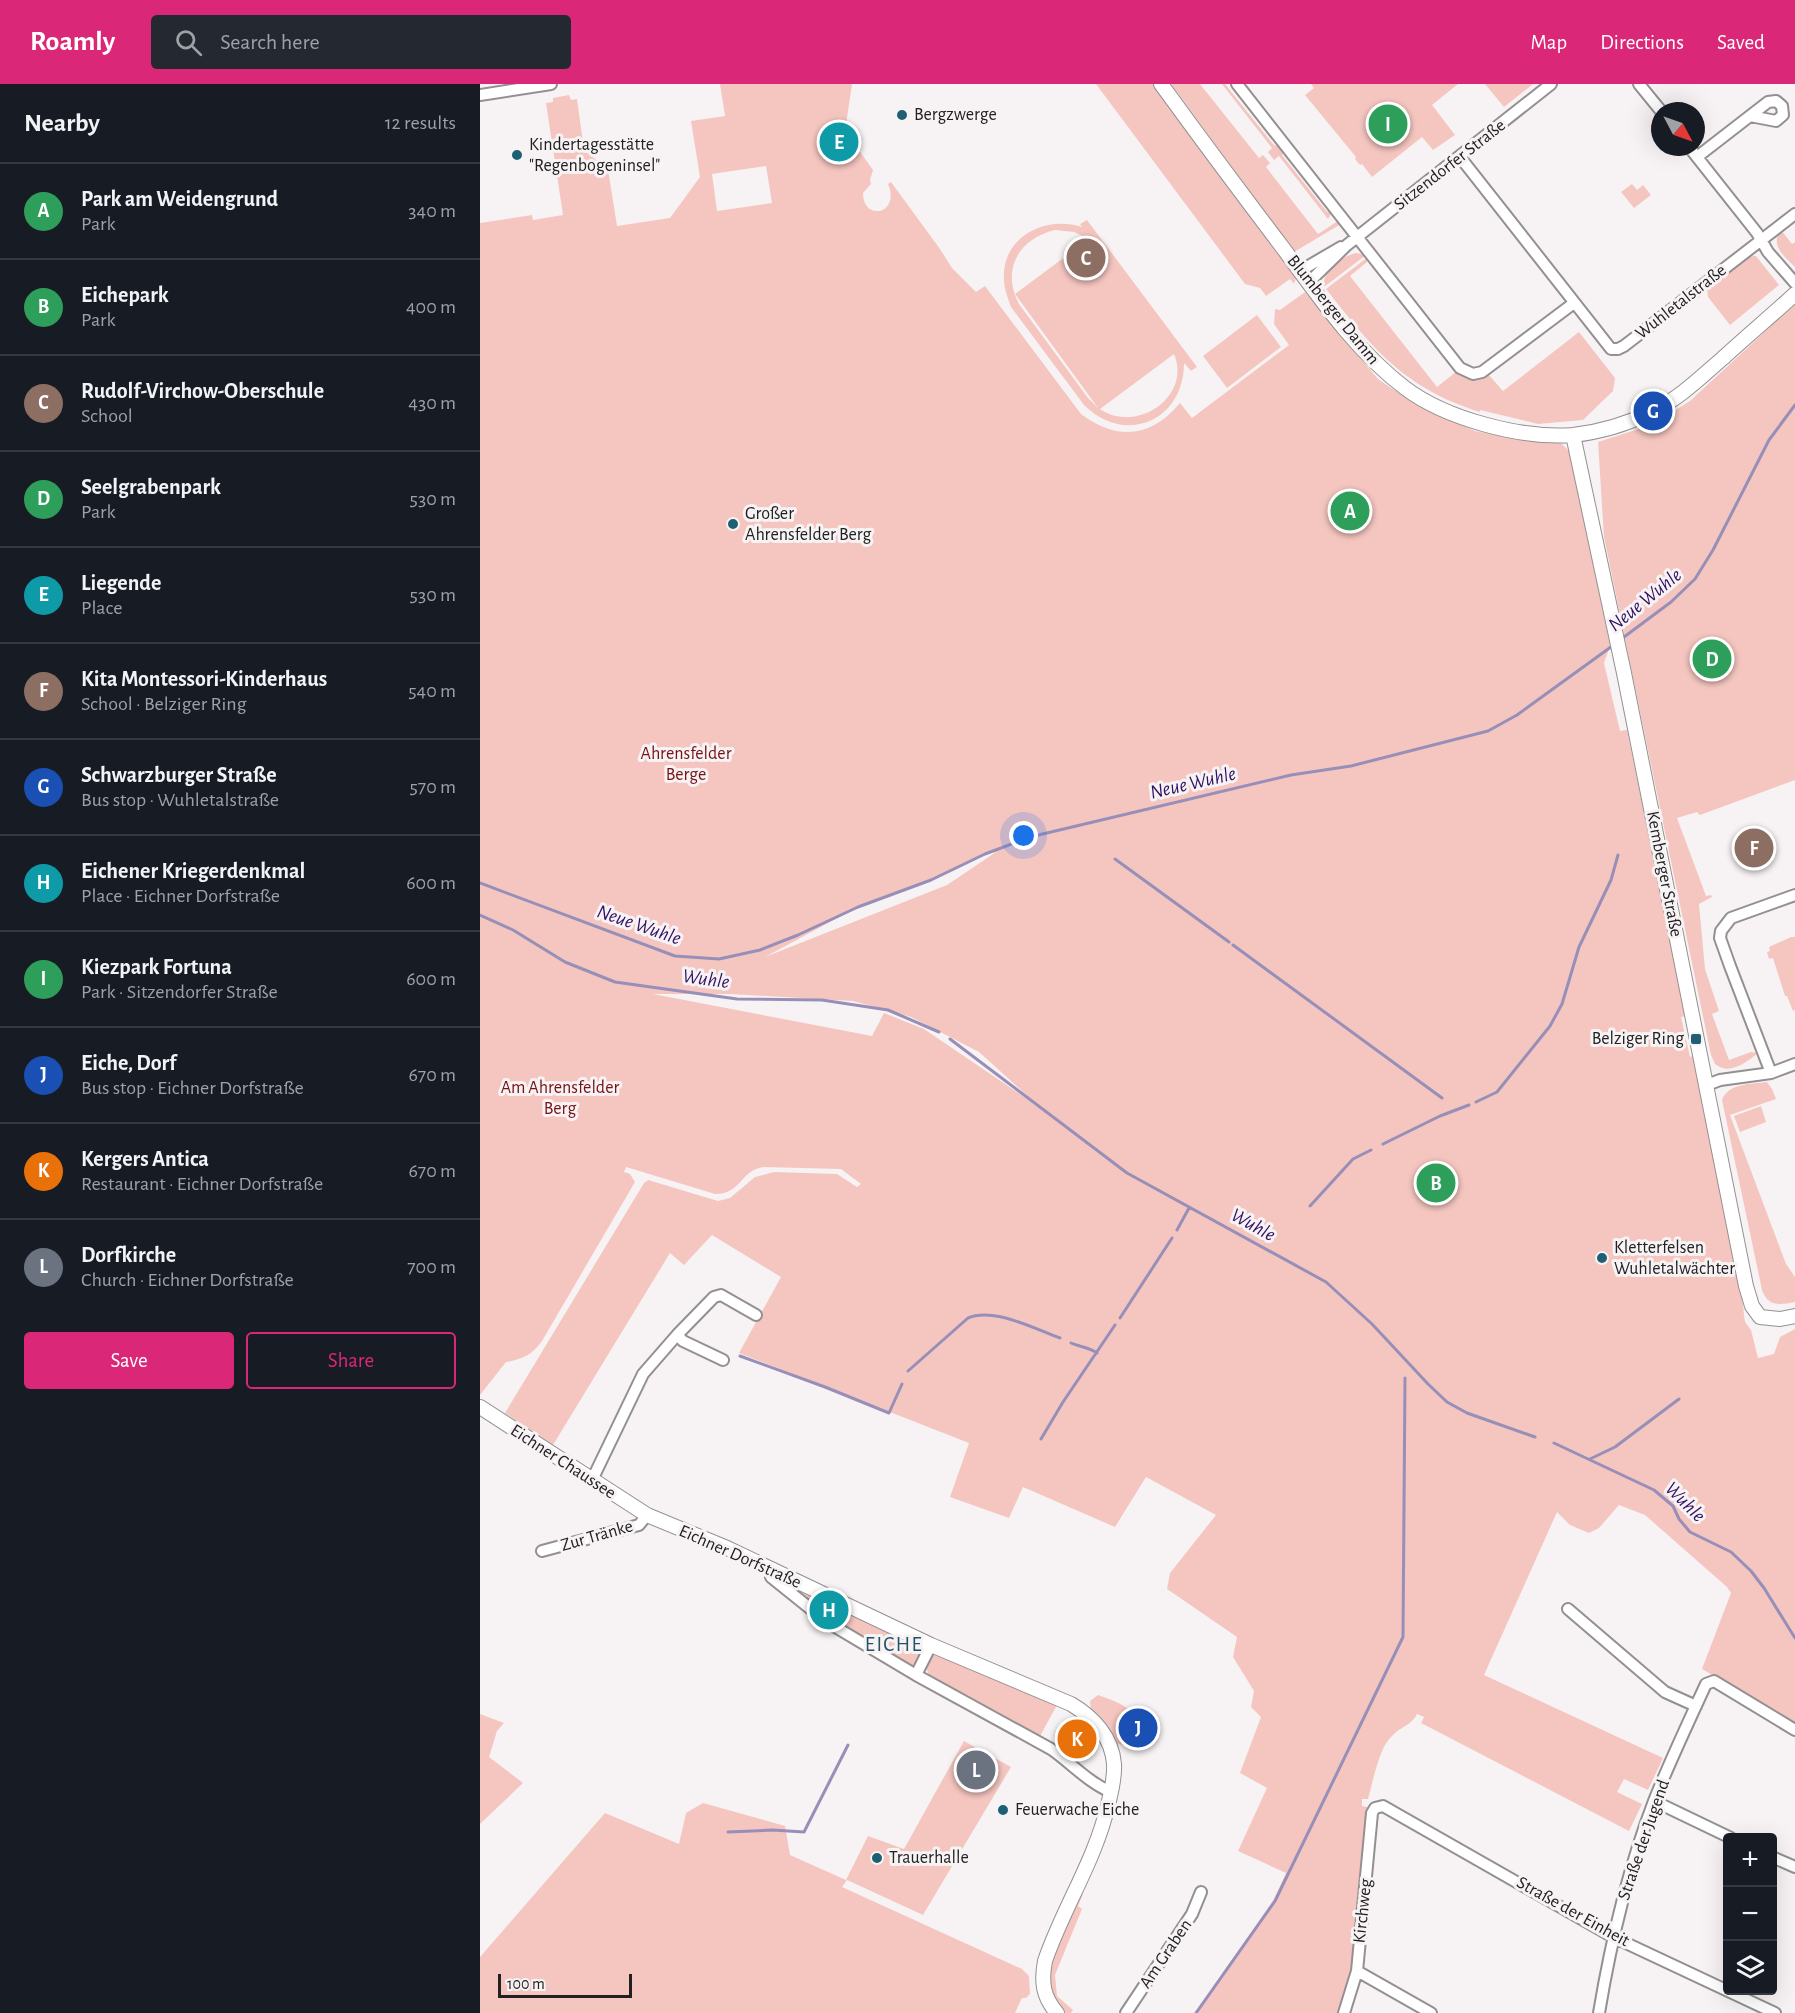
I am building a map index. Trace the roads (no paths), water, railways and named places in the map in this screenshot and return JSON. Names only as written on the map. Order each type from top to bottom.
[{"type":"main road","name":"Blumberger Damm","points":[[1161,84],[1304,277],[1361,350],[1379,367],[1414,394],[1438,407],[1480,422],[1523,432],[1573,435]]},
{"type":"main road","points":[[1573,435],[1628,422],[1667,403],[1697,382],[1795,294]]},
{"type":"main road","name":"Kemberger Straße","points":[[1573,435],[1622,666],[1746,1286],[1756,1313],[1768,1318],[1795,1316]]},
{"type":"main road","name":"Eichner Chaussee","points":[[480,1407],[647,1515]]},
{"type":"main road","name":"Eichner Dorfstraße","points":[[647,1515],[727,1548],[931,1645],[1071,1704],[1088,1714],[1105,1735],[1114,1764],[1111,1792],[1098,1843],[1045,1961],[1042,1979],[1045,1995],[1057,2013]]},
{"type":"street","points":[[480,94],[551,84]]},
{"type":"street","points":[[1237,84],[1460,368],[1473,374],[1482,372],[1574,303]]},
{"type":"street","name":"Sitzendorfer Straße","points":[[1304,277],[1551,84]]},
{"type":"street","points":[[1639,84],[1653,102]]},
{"type":"street","points":[[1750,116],[1697,157],[1774,259],[1795,282]]},
{"type":"street","name":"Wuhletalstraße","points":[[1460,157],[1611,349],[1621,348],[1795,214]]},
{"type":"street","points":[[1771,1074],[1720,938],[1721,931],[1731,918],[1795,895]]},
{"type":"street","points":[[1707,1085],[1720,1080],[1771,1074],[1795,1064]]},
{"type":"street","points":[[592,1480],[643,1374],[714,1297],[721,1294],[756,1315]]},
{"type":"street","points":[[677,1335],[683,1341],[723,1360]]},
{"type":"street","name":"Zur Tränke","points":[[542,1551],[639,1525],[647,1515]]},
{"type":"street","name":"Eichner Dorfstraße","points":[[771,1577],[827,1622],[916,1676],[1051,1749],[1093,1782],[1111,1792]]},
{"type":"street","points":[[1568,1609],[1665,1692],[1696,1706]]},
{"type":"street","points":[[916,1676],[931,1645]]},
{"type":"street","name":"Straße der Jugend","points":[[1599,2013],[1613,1936],[1654,1801],[1706,1684],[1714,1681],[1795,1730]]},
{"type":"street","points":[[1654,1801],[1723,1834]]},
{"type":"street","name":"Straße der Einheit","points":[[1375,1808],[1383,1806],[1613,1936],[1775,2013]]},
{"type":"street","name":"Kirchweg","points":[[1344,2013],[1357,1971],[1372,1813],[1375,1808]]},
{"type":"street","points":[[1777,1859],[1795,1867]]},
{"type":"street","name":"Am Graben","points":[[1126,2013],[1192,1914],[1201,1892]]},
{"type":"street","points":[[1357,1971],[1431,2013]]},
{"type":"waterway","name":"Neue Wuhle","points":[[1620,640],[1671,602],[1695,579],[1713,550],[1769,440],[1795,405]]},
{"type":"waterway","name":"Neue Wuhle","points":[[480,883],[675,956],[719,959],[760,950],[858,907],[931,880],[985,854],[1030,837],[1291,775],[1351,766],[1488,731],[1517,715],[1615,644]]},
{"type":"waterway","points":[[1476,1102],[1497,1092],[1550,1026],[1562,1004],[1579,947],[1611,880],[1618,855]]},
{"type":"waterway","points":[[1115,859],[1229,942]]},
{"type":"waterway","name":"Wuhle","points":[[480,915],[513,930],[565,962],[615,982],[737,999],[822,1000],[888,1010],[939,1032]]},
{"type":"waterway","points":[[1233,945],[1442,1098]]},
{"type":"waterway","name":"Wuhle","points":[[950,1039],[1127,1173],[1326,1282],[1372,1324],[1447,1402],[1467,1413],[1535,1437]]},
{"type":"waterway","points":[[1383,1144],[1440,1116],[1469,1105]]},
{"type":"waterway","points":[[1310,1206],[1353,1159],[1371,1150]]},
{"type":"waterway","points":[[1177,1230],[1189,1208]]},
{"type":"waterway","points":[[1120,1318],[1172,1238]]},
{"type":"waterway","points":[[908,1371],[968,1318],[978,1315],[1014,1320],[1060,1338]]},
{"type":"waterway","points":[[1041,1439],[1115,1325]]},
{"type":"waterway","points":[[1071,1343],[1097,1353]]},
{"type":"waterway","points":[[740,1356],[889,1413],[902,1384]]},
{"type":"waterway","points":[[1196,2013],[1275,1901],[1403,1637],[1405,1378]]},
{"type":"waterway","points":[[1590,1459],[1615,1447],[1679,1399]]},
{"type":"waterway","name":"Wuhle","points":[[1554,1443],[1654,1490],[1673,1506],[1679,1519],[1690,1532],[1731,1552],[1751,1571],[1764,1588],[1795,1638]]},
{"type":"waterway","points":[[728,1832],[773,1830],[804,1832],[848,1745]]},
{"type":"place","name":"Bergzwerge","points":[[902,115]]},
{"type":"place","name":"Kiezpark Fortuna","points":[[1388,124]]},
{"type":"place","name":"Liegende","points":[[839,142]]},
{"type":"place","name":"Kindertagesstätte \"Regenbogeninsel\"","points":[[517,155]]},
{"type":"place","name":"Rudolf-Virchow-Oberschule","points":[[1086,258]]},
{"type":"place","name":"Schwarzburger Straße","points":[[1653,411]]},
{"type":"place","name":"Park am Weidengrund","points":[[1350,511]]},
{"type":"place","name":"Großer Ahrensfelder Berg","points":[[733,524]]},
{"type":"place","name":"Seelgrabenpark","points":[[1712,659]]},
{"type":"place","name":"Kita Montessori-Kinderhaus","points":[[1754,848]]},
{"type":"place","name":"Belziger Ring","points":[[1696,1039]]},
{"type":"place","name":"Eichepark","points":[[1436,1183]]},
{"type":"place","name":"Kletterfelsen Wuhletalwächter","points":[[1602,1258]]},
{"type":"place","name":"Eichener Kriegerdenkmal","points":[[829,1610]]},
{"type":"place","name":"Eiche, Dorf","points":[[1138,1728]]},
{"type":"place","name":"Kergers Antica","points":[[1077,1739]]},
{"type":"place","name":"Dorfkirche","points":[[976,1770]]},
{"type":"place","name":"Feuerwache Eiche","points":[[1003,1810]]},
{"type":"place","name":"Trauerhalle","points":[[877,1858]]},
{"type":"district","name":"EICHE","points":[[894,1644]]},
{"type":"park label","name":"Ahrensfelder Berge","points":[[686,764]]},
{"type":"park label","name":"Am Ahrensfelder Berg","points":[[560,1098]]}]
